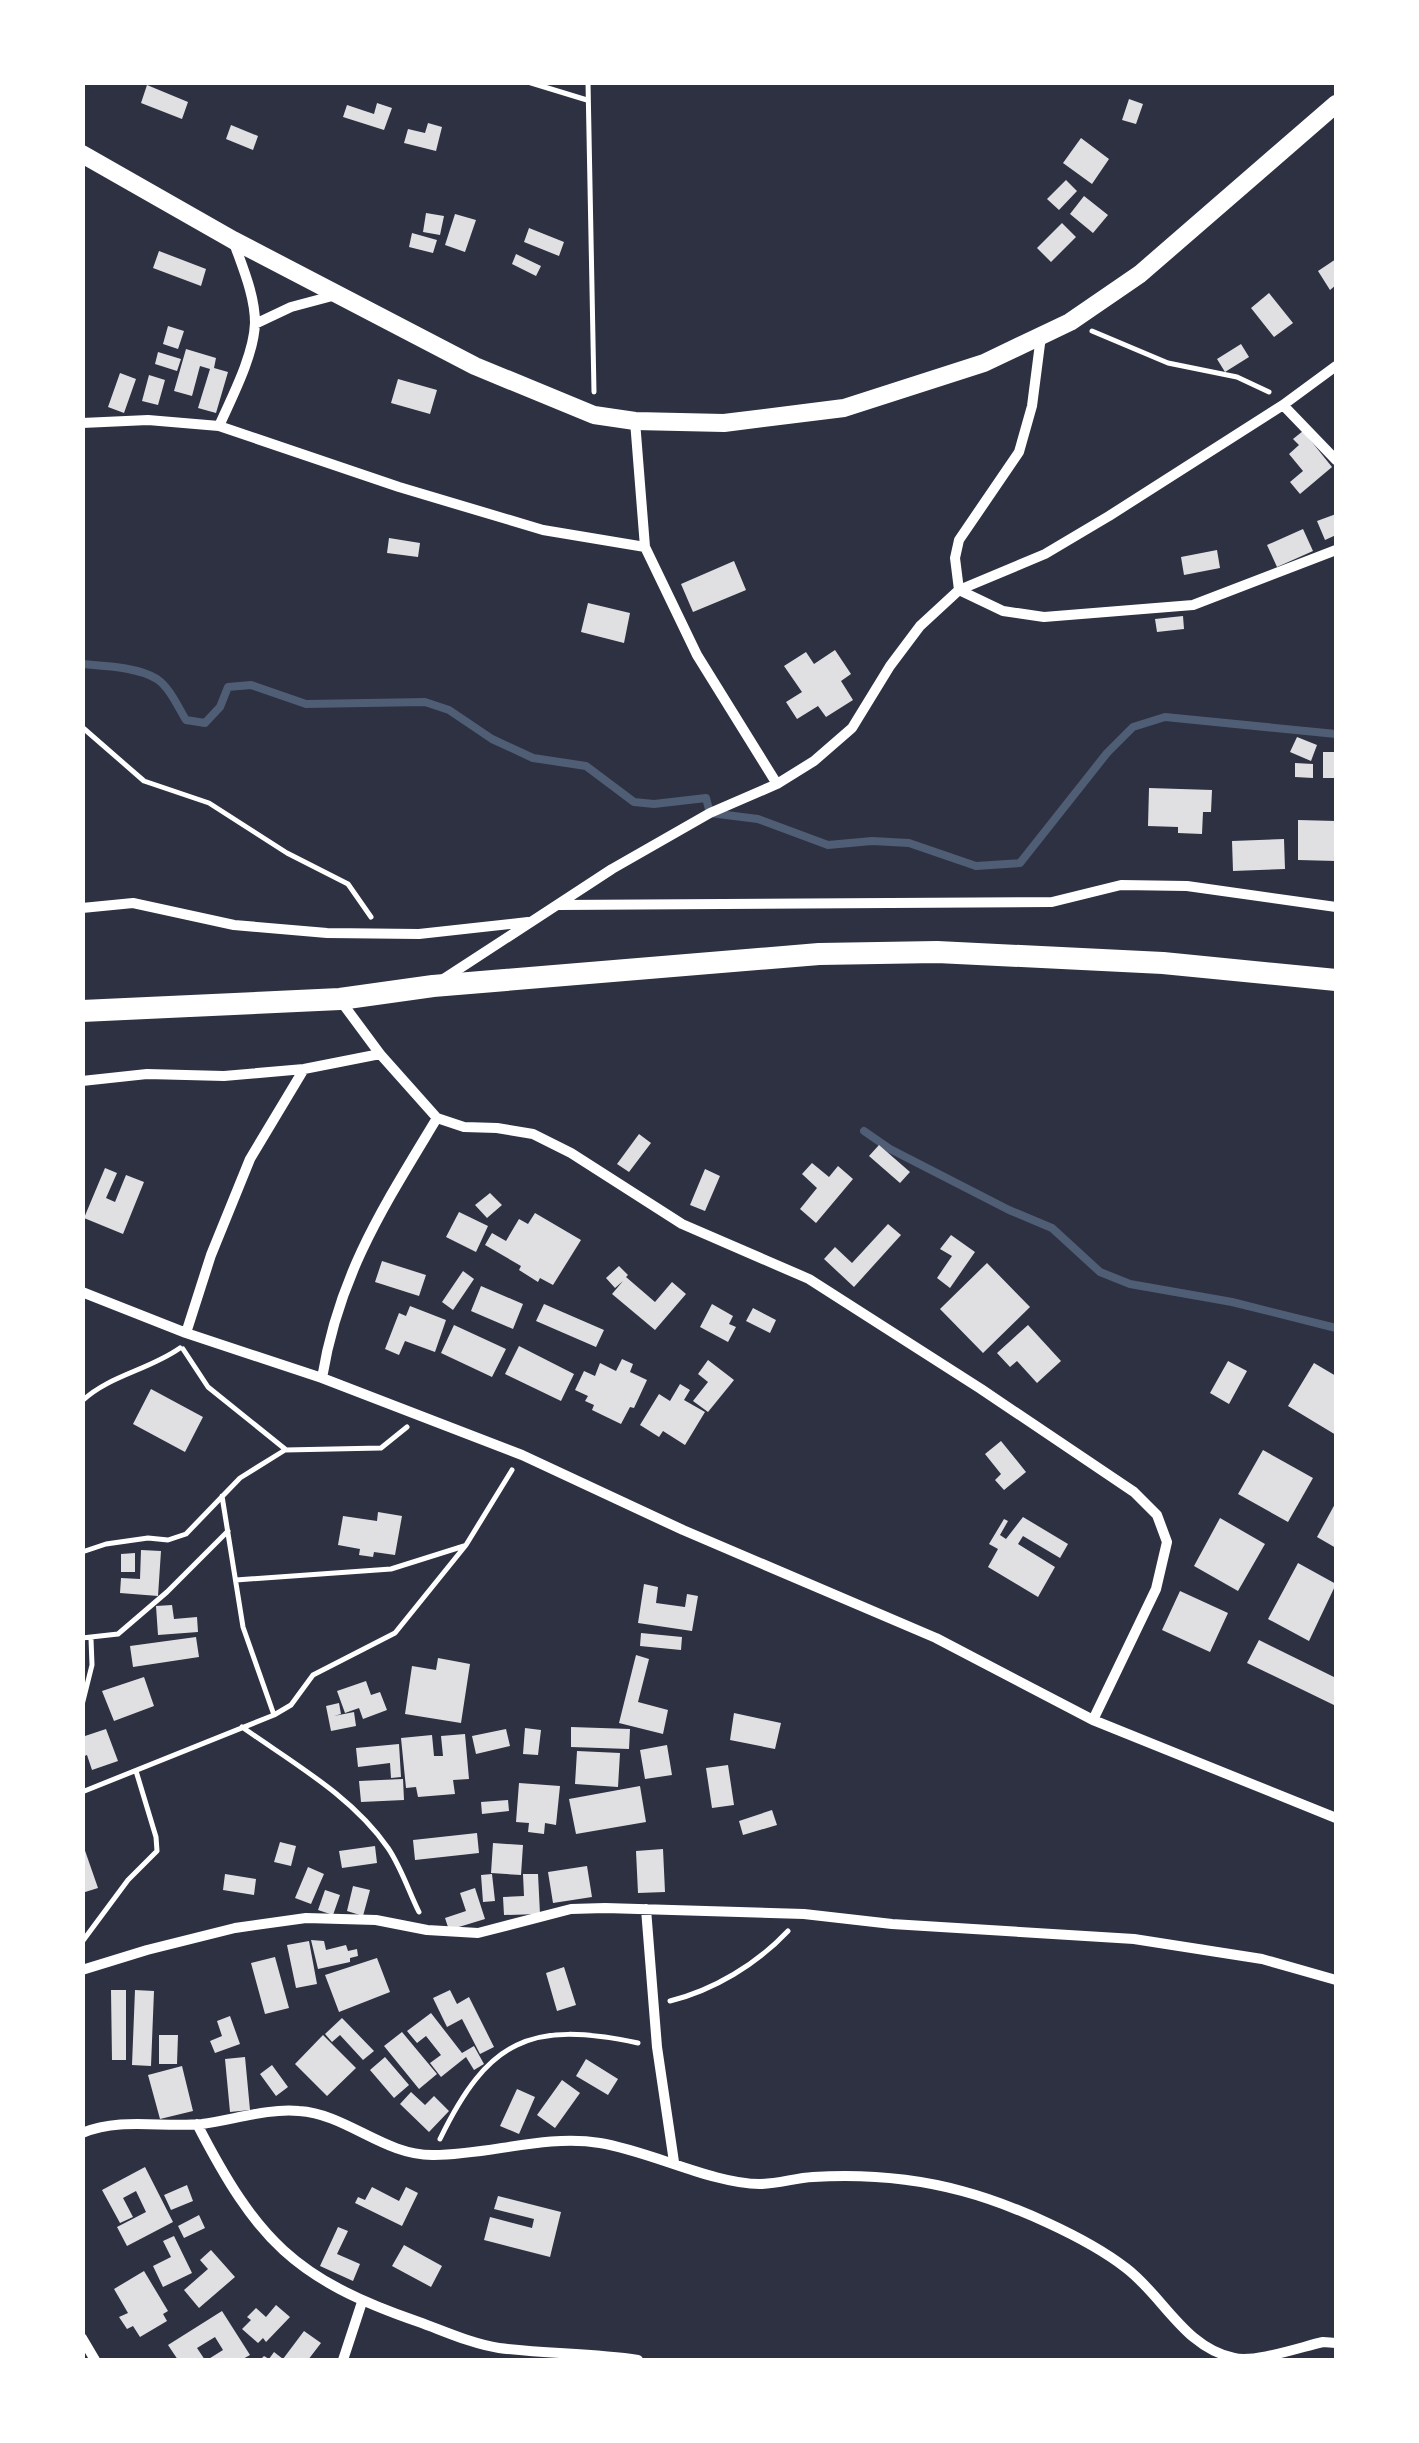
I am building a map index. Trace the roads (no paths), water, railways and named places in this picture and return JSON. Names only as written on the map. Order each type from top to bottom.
[{"type":"highway","points":[[82,1011],[340,999],[432,986],[819,954],[937,952],[1163,963],[1336,980]]},
{"type":"street","points":[[82,154],[232,240],[475,366],[594,414],[634,421],[724,423],[844,408],[984,363],[1070,322],[1140,274],[1336,104]]},
{"type":"street","points":[[219,426],[240,380],[255,324],[248,284],[232,240]]},
{"type":"street","points":[[255,324],[292,307],[337,294]]},
{"type":"street","points":[[959,590],[955,558],[960,540],[1019,452],[1032,406],[1041,336]]},
{"type":"street","points":[[432,986],[612,869],[710,813],[777,784],[814,762],[852,728],[920,626],[959,590],[1061,544],[1283,405],[1336,366]]},
{"type":"street","points":[[1283,405],[1336,460]]},
{"type":"street","points":[[82,423],[148,420],[219,426],[543,530],[645,546]]},
{"type":"street","points":[[634,421],[645,546],[697,655],[777,784]]},
{"type":"street","points":[[959,590],[1003,611],[1044,617],[1193,605],[1336,550]]},
{"type":"street","points":[[557,904],[1052,902],[1121,885],[1154,885],[1336,907]]},
{"type":"street","points":[[82,908],[133,903],[234,925],[327,934],[419,934],[531,922]]},
{"type":"street","points":[[340,999],[380,1054],[437,1118],[464,1127],[533,1134],[571,1152],[682,1224],[809,1280],[966,1378],[1134,1492],[1158,1515],[1167,1542],[1156,1589],[1093,1720]]},
{"type":"street","points":[[82,1081],[147,1074],[224,1076],[304,1069],[380,1054]]},
{"type":"street","points":[[186,1333],[211,1255],[250,1159],[304,1069]]},
{"type":"street","points":[[322,1378],[330,1328],[354,1265],[373,1225],[437,1118]]},
{"type":"street","points":[[82,1292],[522,1455],[684,1530],[936,1638],[1093,1720],[1336,1818]]},
{"type":"street","points":[[82,1970],[235,1928],[306,1918],[376,1920],[478,1934],[571,1909],[646,1909],[804,1914],[990,1932],[1134,1939],[1262,1959],[1336,1980]]},
{"type":"street","points":[[646,1909],[656,2047],[674,2162]]},
{"type":"street","points":[[82,2134],[98,2127],[197,2124],[300,2110],[391,2148],[432,2156],[598,2142],[716,2176],[760,2184],[809,2177],[872,2175],[963,2192],[1052,2225],[1127,2269],[1179,2326],[1217,2353],[1240,2360],[1323,2342],[1336,2343]]},
{"type":"street","points":[[197,2124],[226,2180],[263,2234],[311,2274],[362,2302],[494,2347],[638,2360]]},
{"type":"street","points":[[343,2360],[362,2302]]},
{"type":"street","points":[[82,2338],[95,2360]]},
{"type":"waterway","points":[[82,664],[149,675],[166,687],[186,720],[205,723],[220,707],[228,687],[251,685],[306,704],[425,702],[449,710],[492,739],[533,758],[586,766],[634,802],[654,804],[706,798],[710,813],[758,819],[828,845],[909,843],[976,866],[1020,863],[1107,753],[1133,727],[1165,717],[1336,734]]},
{"type":"waterway","points":[[864,1131],[890,1149],[1052,1228],[1100,1272],[1130,1284],[1232,1302],[1336,1328]]}]
